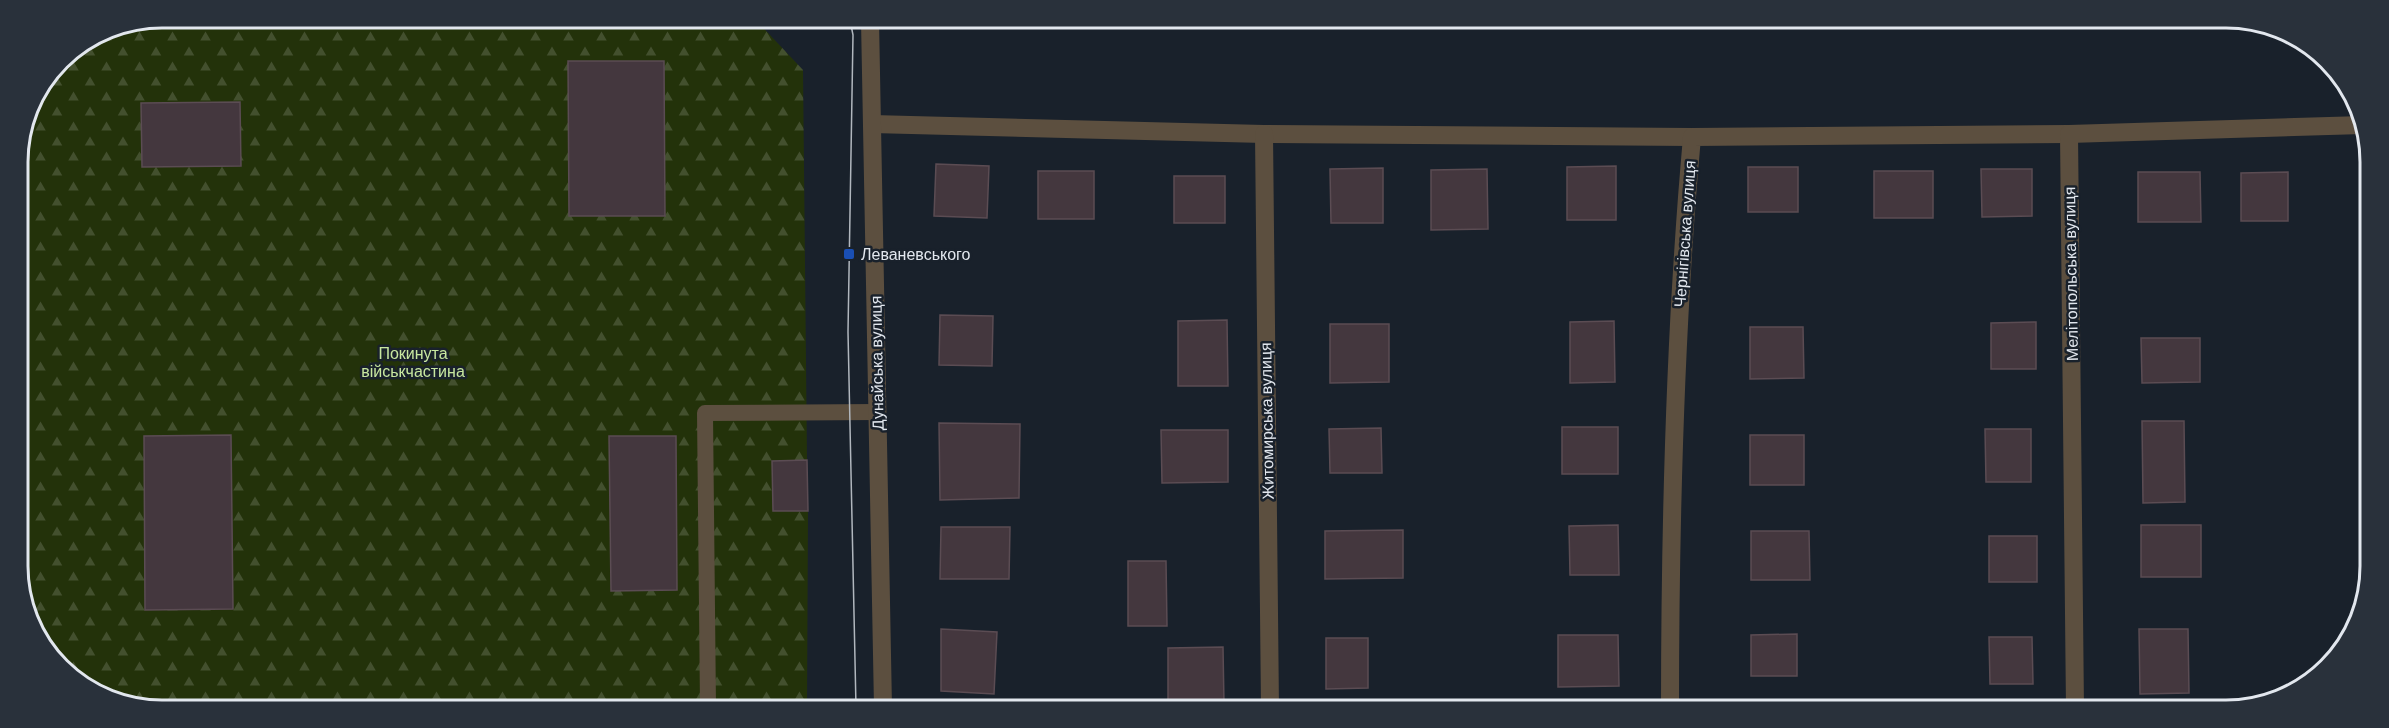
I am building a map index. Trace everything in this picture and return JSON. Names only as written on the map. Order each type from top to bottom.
[{"type":"street","name":"Дунайська вулиця","points":[[870,28],[883,700]]},
{"type":"street","points":[[872,124],[1264,134],[1692,136]]},
{"type":"street","points":[[2069,134],[2355,126]]},
{"type":"street","name":"Житомирська вулиця","points":[[1264,134],[1270,699]]},
{"type":"street","name":"Чернігівська вулиця","points":[[1670,699],[1670,587],[1682,252],[1692,136],[2069,134]]},
{"type":"street","name":"Мелітопольська вулиця","points":[[2069,134],[2075,699]]},
{"type":"lane","points":[[708,700],[705,412],[878,412]]},
{"type":"green space","name":"Покинута військчастина","points":[[163,28],[763,28],[803,70],[807,460],[772,461],[808,511],[807,700],[163,700],[128,695],[96,682],[62,654],[42,625],[31,591],[28,565],[29,154],[33,128],[42,103],[56,81],[68,68],[96,46],[128,33]]},
{"type":"building","points":[[568,61],[664,61],[665,216],[569,216]]},
{"type":"building","points":[[240,102],[241,166],[142,167],[141,103]]},
{"type":"building","points":[[936,164],[989,166],[987,218],[934,216]]},
{"type":"building","points":[[1616,166],[1616,220],[1567,220],[1567,167]]},
{"type":"building","points":[[1748,167],[1798,167],[1798,212],[1748,212]]},
{"type":"building","points":[[1383,168],[1383,223],[1331,223],[1330,169]]},
{"type":"building","points":[[1487,169],[1488,229],[1431,230],[1431,170]]},
{"type":"building","points":[[1981,169],[2032,169],[2032,216],[1982,217]]},
{"type":"building","points":[[1038,171],[1094,171],[1094,219],[1038,219]]},
{"type":"building","points":[[1874,171],[1933,171],[1933,218],[1874,218]]},
{"type":"building","points":[[2138,172],[2200,172],[2201,222],[2138,222]]},
{"type":"building","points":[[2288,172],[2288,221],[2241,221],[2241,173]]},
{"type":"building","points":[[1174,176],[1225,176],[1225,223],[1174,223]]},
{"type":"building","points":[[940,315],[993,316],[992,366],[939,365]]},
{"type":"building","points":[[1227,320],[1228,386],[1178,386],[1178,321]]},
{"type":"building","points":[[1614,321],[1615,382],[1570,383],[1570,322]]},
{"type":"building","points":[[2036,322],[2036,369],[1991,369],[1991,323]]},
{"type":"building","points":[[1330,324],[1389,324],[1389,382],[1330,383]]},
{"type":"building","points":[[1750,327],[1803,327],[1804,378],[1750,379]]},
{"type":"building","points":[[2141,338],[2200,338],[2200,382],[2142,383]]},
{"type":"building","points":[[2142,421],[2184,421],[2185,502],[2143,503]]},
{"type":"building","points":[[939,423],[1020,424],[1019,498],[940,500]]},
{"type":"building","points":[[1562,427],[1618,427],[1618,474],[1562,474]]},
{"type":"building","points":[[1381,428],[1382,473],[1330,473],[1329,429]]},
{"type":"building","points":[[1985,429],[2031,429],[2031,482],[1986,482]]},
{"type":"building","points":[[1161,430],[1228,430],[1228,482],[1162,483]]},
{"type":"building","points":[[231,435],[233,609],[145,610],[144,436]]},
{"type":"building","points":[[1750,435],[1804,435],[1804,485],[1750,485]]},
{"type":"building","points":[[609,436],[676,436],[677,590],[611,591]]},
{"type":"building","points":[[807,460],[808,511],[773,511],[772,461]]},
{"type":"building","points":[[1618,525],[1619,575],[1570,575],[1569,526]]},
{"type":"building","points":[[2141,525],[2201,525],[2201,577],[2141,577]]},
{"type":"building","points":[[941,527],[1010,527],[1009,579],[940,579]]},
{"type":"building","points":[[1403,530],[1403,578],[1325,579],[1325,531]]},
{"type":"building","points":[[1751,531],[1809,531],[1810,580],[1751,580]]},
{"type":"building","points":[[1989,536],[2037,536],[2037,582],[1989,582]]},
{"type":"building","points":[[1128,561],[1166,561],[1167,626],[1128,626]]},
{"type":"building","points":[[941,629],[997,632],[994,694],[941,691]]},
{"type":"building","points":[[2139,629],[2188,629],[2189,693],[2140,694]]},
{"type":"building","points":[[1797,634],[1797,676],[1751,676],[1751,635]]},
{"type":"building","points":[[1558,635],[1618,635],[1619,686],[1558,687]]},
{"type":"building","points":[[1989,637],[2032,637],[2033,684],[1990,684]]},
{"type":"building","points":[[1326,638],[1368,638],[1368,688],[1326,689]]},
{"type":"building","points":[[1223,647],[1224,699],[1168,700],[1168,648]]},
{"type":"tram line","points":[[852,28],[848,332],[856,700]]},
{"type":"place","name":"Леваневського","points":[[849,254]]}]
